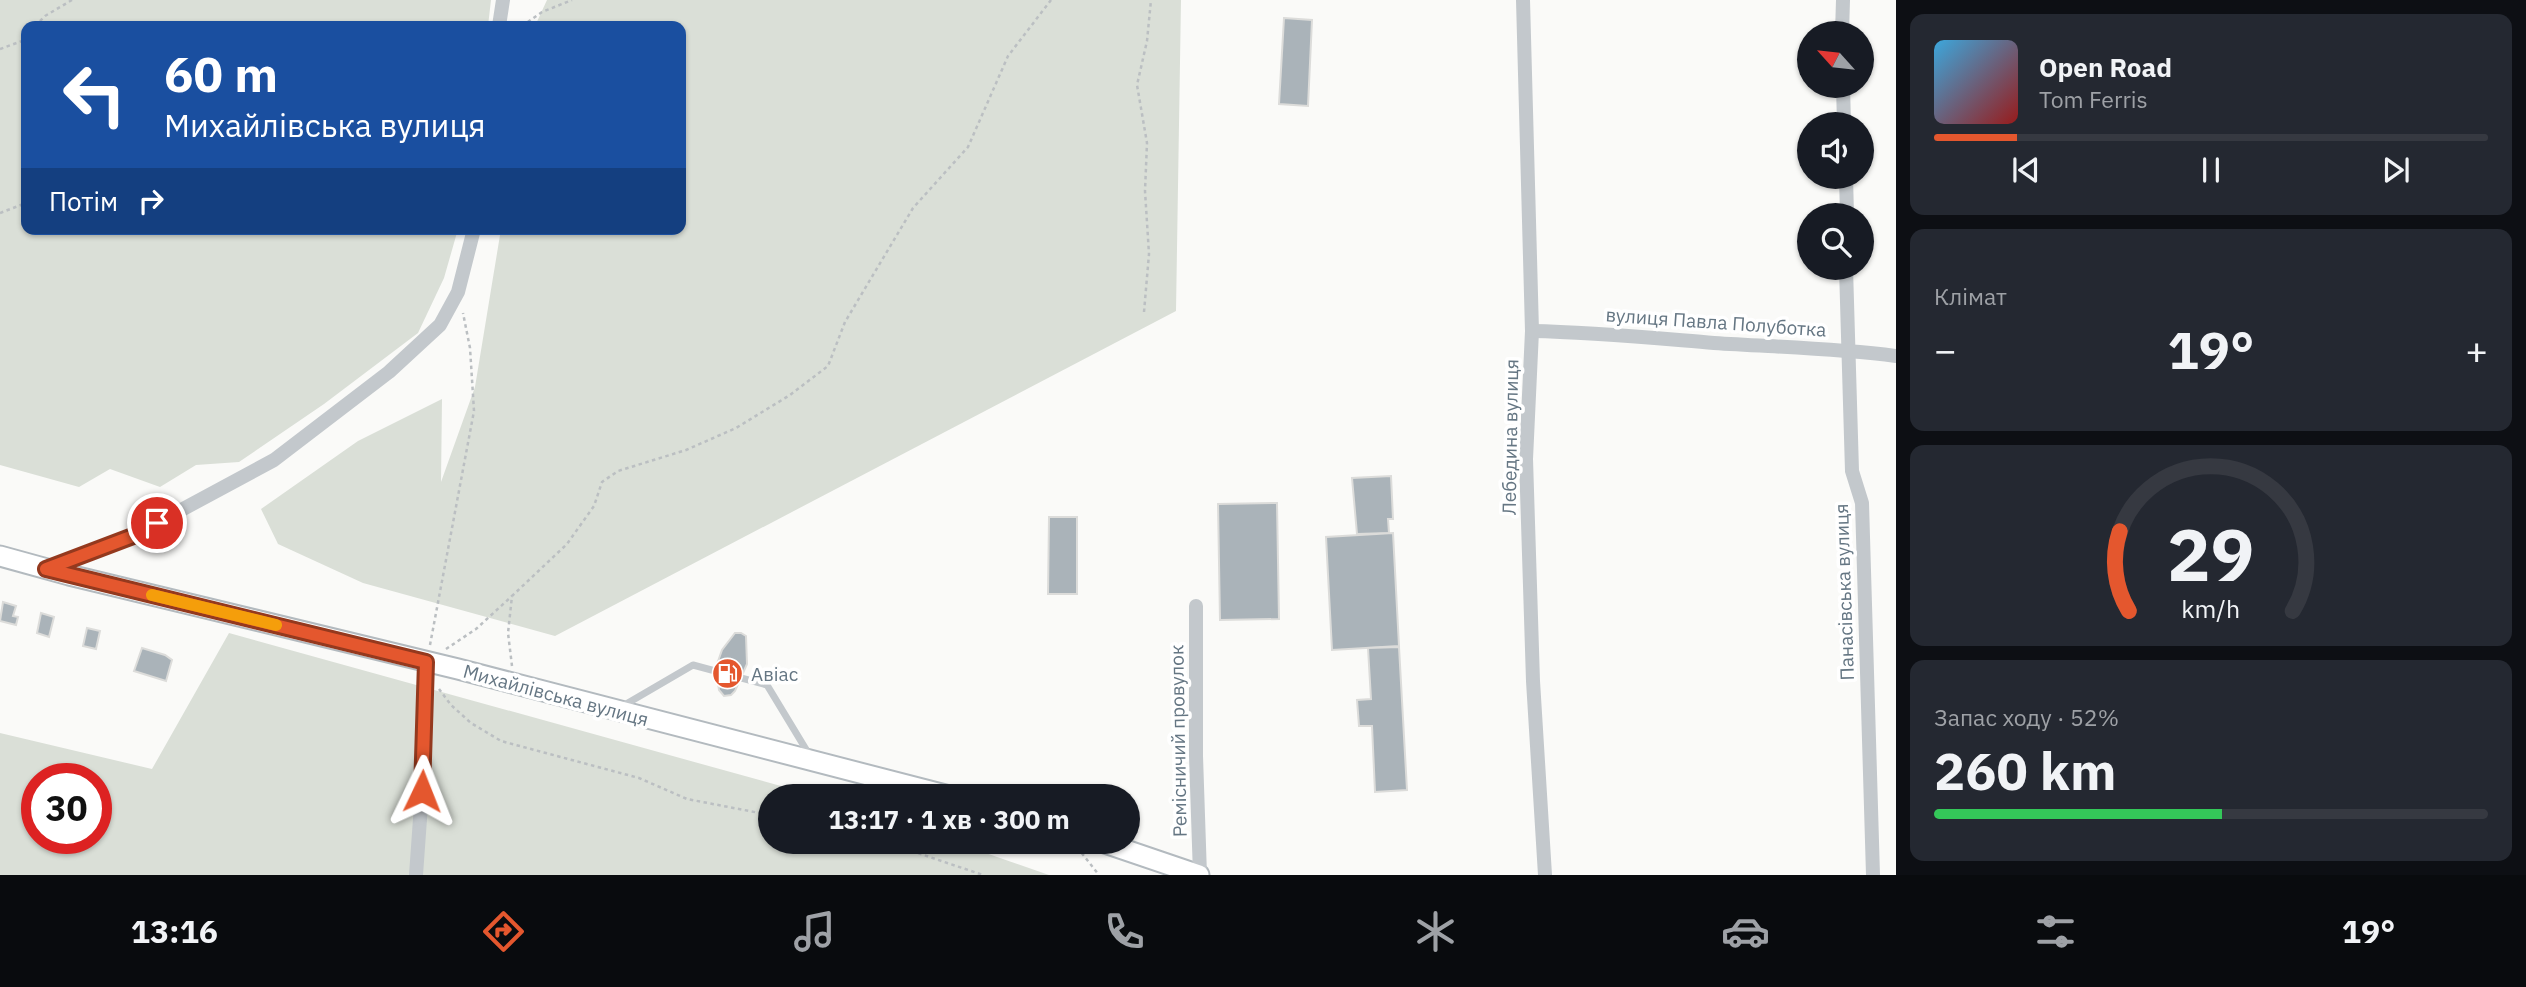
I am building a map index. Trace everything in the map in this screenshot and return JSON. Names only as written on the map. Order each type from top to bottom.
[{"type":"main road","name":"Михайлівська вулиця","points":[[0,556],[426,667],[515,684],[904,784]]},
{"type":"main road","points":[[1137,854],[1199,875]]},
{"type":"street","points":[[500,21],[503,0]]},
{"type":"street","name":"Лебедина вулиця","points":[[1523,0],[1532,331],[1526,459],[1533,681],[1545,875]]},
{"type":"street","points":[[1842,21],[1843,0]]},
{"type":"street","points":[[46,569],[133,536],[274,460],[389,372],[440,325],[458,292],[472,235]]},
{"type":"street","name":"Панасівська вулиця","points":[[1846,280],[1852,471],[1862,503],[1873,875]]},
{"type":"street","name":"вулиця Павла Полуботка","points":[[1532,331],[1850,350],[1896,356]]},
{"type":"street","name":"Ремісничий провулок","points":[[1196,606],[1199,875]]},
{"type":"street","points":[[416,875],[426,667]]},
{"type":"lane","points":[[614,710],[694,665],[767,685],[813,760]]},
{"type":"path","points":[[40,21],[72,0]]},
{"type":"path","points":[[529,21],[542,12],[572,0]]},
{"type":"path","points":[[426,667],[476,629],[568,544],[594,506],[602,482],[618,471],[686,450],[736,428],[790,396],[828,366],[845,322],[913,208],[968,147],[1008,55],[1051,0]]},
{"type":"path","points":[[1144,312],[1149,254],[1145,191],[1147,143],[1137,85],[1147,41],[1151,0]]},
{"type":"path","points":[[0,49],[21,41]]},
{"type":"path","points":[[0,213],[21,205]]},
{"type":"path","points":[[458,292],[470,348],[474,411],[426,667],[451,705],[471,723],[501,741],[639,778],[687,799],[758,813]]},
{"type":"path","points":[[512,596],[508,634],[515,684]]},
{"type":"path","points":[[920,854],[983,875]]},
{"type":"path","points":[[1082,854],[1099,875]]},
{"type":"shaded area","points":[[0,0],[491,0],[489,21],[21,21],[21,235],[456,235],[444,278],[418,333],[324,404],[239,462],[196,465],[160,487],[110,469],[79,487],[0,465]]},
{"type":"shaded area","points":[[547,0],[1181,0],[1176,311],[555,636],[363,583],[278,544],[261,509],[358,441],[442,399],[441,482],[475,387],[500,235],[686,235],[686,21],[537,21]]},
{"type":"shaded area","points":[[229,633],[774,784],[758,784],[758,854],[989,854],[1049,875],[0,875],[0,733],[152,769]]},
{"type":"building","points":[[1284,18],[1312,20],[1308,106],[1279,104]]},
{"type":"building","points":[[1391,476],[1393,519],[1388,519],[1389,533],[1357,534],[1352,478]]},
{"type":"building","points":[[1277,503],[1279,619],[1220,620],[1218,504]]},
{"type":"building","points":[[1049,517],[1077,517],[1077,594],[1048,594]]},
{"type":"building","points":[[1393,533],[1399,646],[1332,650],[1326,537]]},
{"type":"building","points":[[3,602],[16,606],[13,616],[18,617],[16,625],[0,621]]},
{"type":"building","points":[[41,613],[54,617],[49,637],[37,633]]},
{"type":"building","points":[[87,628],[100,631],[96,649],[83,646]]},
{"type":"building","points":[[735,633],[746,636],[747,664],[735,691],[724,696],[719,690],[716,667],[722,650]]},
{"type":"building","points":[[1399,647],[1407,790],[1375,792],[1372,726],[1359,726],[1357,700],[1371,699],[1368,648]]},
{"type":"building","points":[[142,648],[172,660],[166,681],[134,671]]},
{"type":"slow traffic","points":[[152,595],[276,625]]},
{"type":"place","name":"Авіас","points":[[728,674]]},
{"type":"route","points":[[157,523],[133,536],[46,569],[426,662],[422,791]]}]
